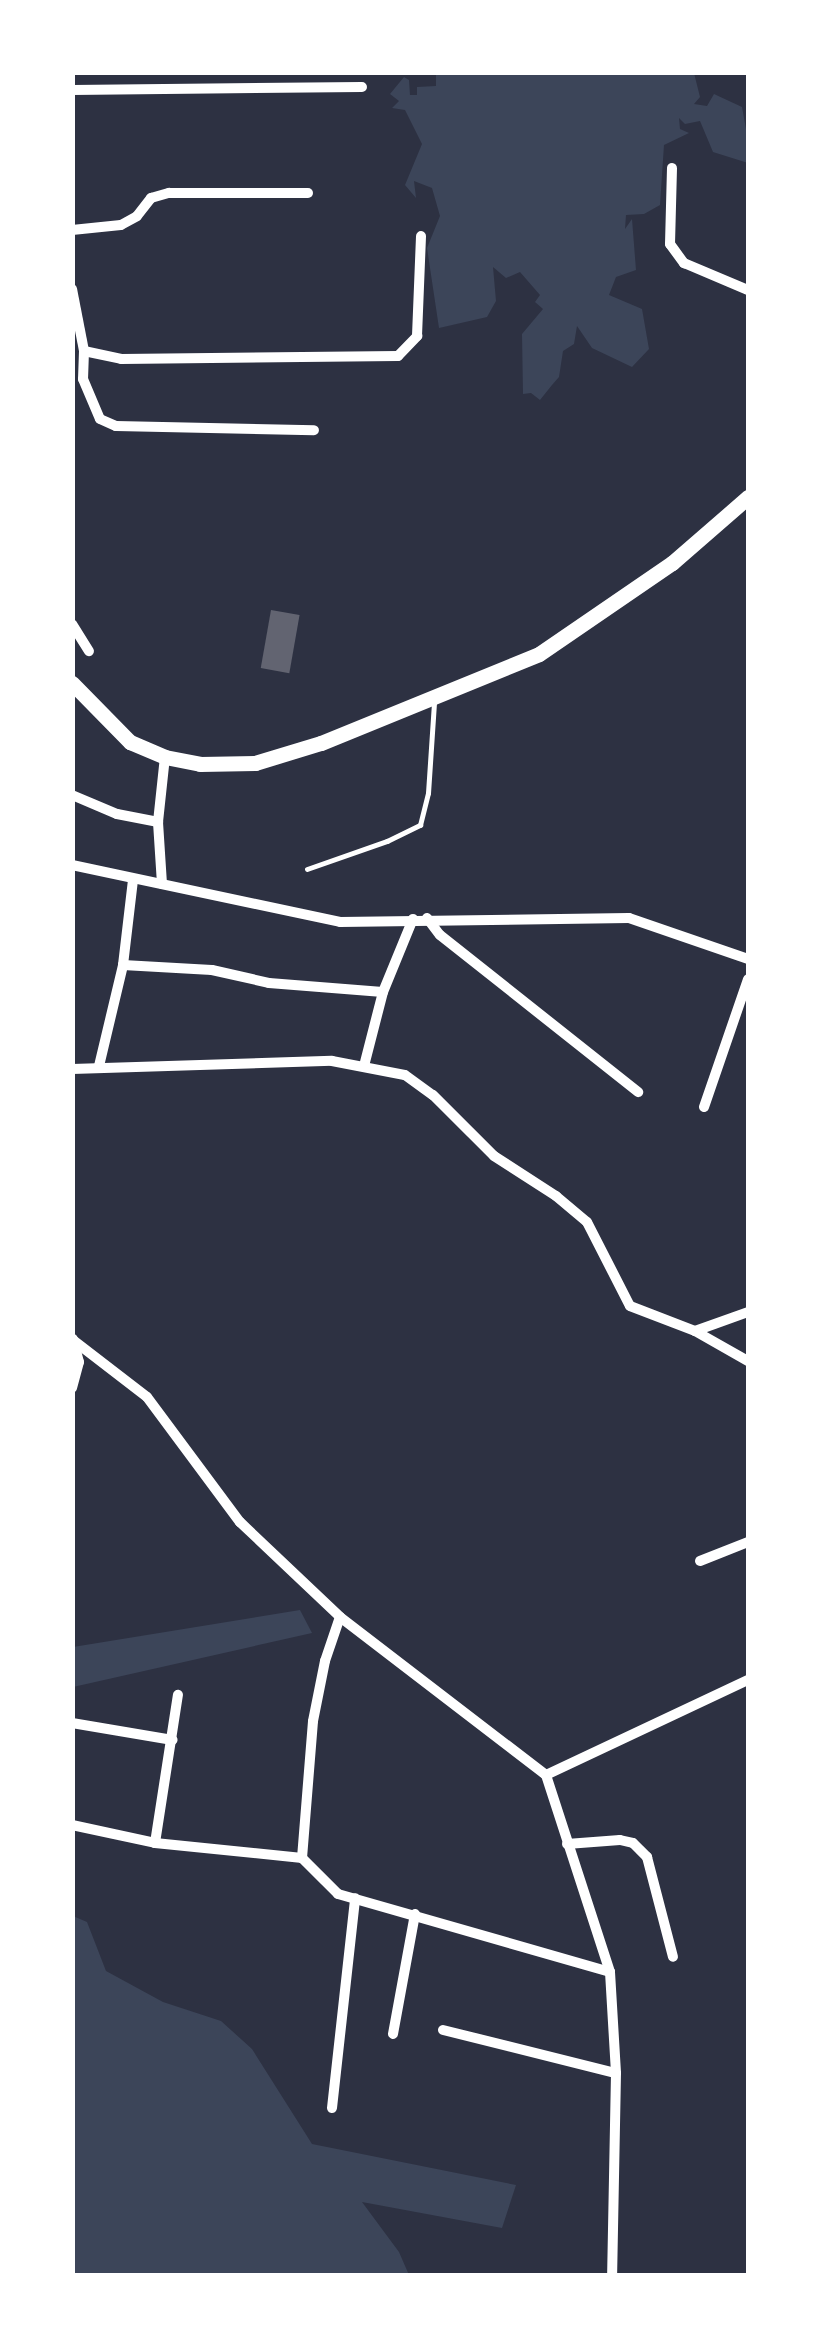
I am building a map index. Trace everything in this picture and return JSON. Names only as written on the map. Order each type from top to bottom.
[{"type":"main road","points":[[72,683],[130,742],[166,757],[200,764],[255,763],[321,743],[538,654],[672,563],[748,499]]},
{"type":"street","points":[[72,90],[362,87]]},
{"type":"street","points":[[672,168],[670,244],[684,263],[748,290]]},
{"type":"street","points":[[72,230],[122,225],[137,216],[152,198],[169,193],[308,193]]},
{"type":"street","points":[[84,350],[121,359],[398,356],[417,336],[421,236]]},
{"type":"street","points":[[72,290],[84,350],[88,400],[100,419],[116,426],[314,430]]},
{"type":"street","points":[[72,624],[89,651]]},
{"type":"street","points":[[162,884],[158,822],[166,757]]},
{"type":"street","points":[[72,795],[116,814],[158,822]]},
{"type":"street","points":[[72,866],[340,922],[629,918],[748,959]]},
{"type":"street","points":[[99,1066],[122,965],[132,880]]},
{"type":"street","points":[[427,918],[440,935],[638,1092]]},
{"type":"street","points":[[364,1066],[383,992],[413,920]]},
{"type":"street","points":[[122,965],[212,970],[269,983],[383,992]]},
{"type":"street","points":[[704,1107],[748,980]]},
{"type":"street","points":[[72,1069],[332,1061],[405,1075],[494,1156],[556,1196],[586,1222],[630,1306],[695,1331],[748,1361]]},
{"type":"street","points":[[695,1331],[748,1312]]},
{"type":"street","points":[[72,1388],[78,1362],[73,1339]]},
{"type":"street","points":[[73,1339],[147,1396],[240,1522],[340,1618],[546,1775],[610,1972],[616,2073],[612,2276]]},
{"type":"street","points":[[700,1561],[748,1542]]},
{"type":"street","points":[[302,1858],[313,1721],[325,1661],[340,1618]]},
{"type":"street","points":[[546,1775],[748,1680]]},
{"type":"street","points":[[155,1843],[178,1695]]},
{"type":"street","points":[[72,1723],[173,1740]]},
{"type":"street","points":[[72,1825],[155,1843],[302,1858],[338,1894],[610,1972]]},
{"type":"street","points":[[567,1844],[620,1840],[634,1843],[647,1856],[673,1957]]},
{"type":"street","points":[[332,2108],[356,1898]]},
{"type":"street","points":[[393,2034],[416,1914]]},
{"type":"street","points":[[443,2030],[616,2073]]},
{"type":"lane","points":[[307,869],[420,824],[428,793],[435,699]]},
{"type":"shaded area","points":[[436,73],[694,73],[700,97],[694,104],[707,106],[714,94],[742,107],[748,163],[713,152],[700,121],[685,124],[679,118],[680,129],[689,133],[664,145],[660,205],[644,214],[626,215],[625,229],[632,219],[636,270],[616,277],[609,295],[642,309],[649,349],[632,367],[592,348],[577,326],[574,344],[563,351],[559,377],[540,400],[531,393],[523,394],[522,334],[543,309],[535,302],[540,295],[520,272],[506,278],[493,267],[496,301],[487,317],[439,328],[427,248],[440,216],[432,188],[414,181],[416,198],[405,185],[422,144],[405,110],[392,108],[399,101],[390,94],[404,77],[409,80],[410,95],[417,95],[417,87],[436,86]]},
{"type":"shaded area","points":[[300,1610],[312,1633],[73,1687],[73,1647]]},
{"type":"shaded area","points":[[73,1916],[87,1922],[106,1971],[163,2002],[221,2021],[252,2049],[312,2144],[516,2185],[502,2228],[362,2202],[399,2252],[409,2275],[73,2275]]},
{"type":"building","points":[[271,610],[300,615],[289,673],[261,668]]}]
